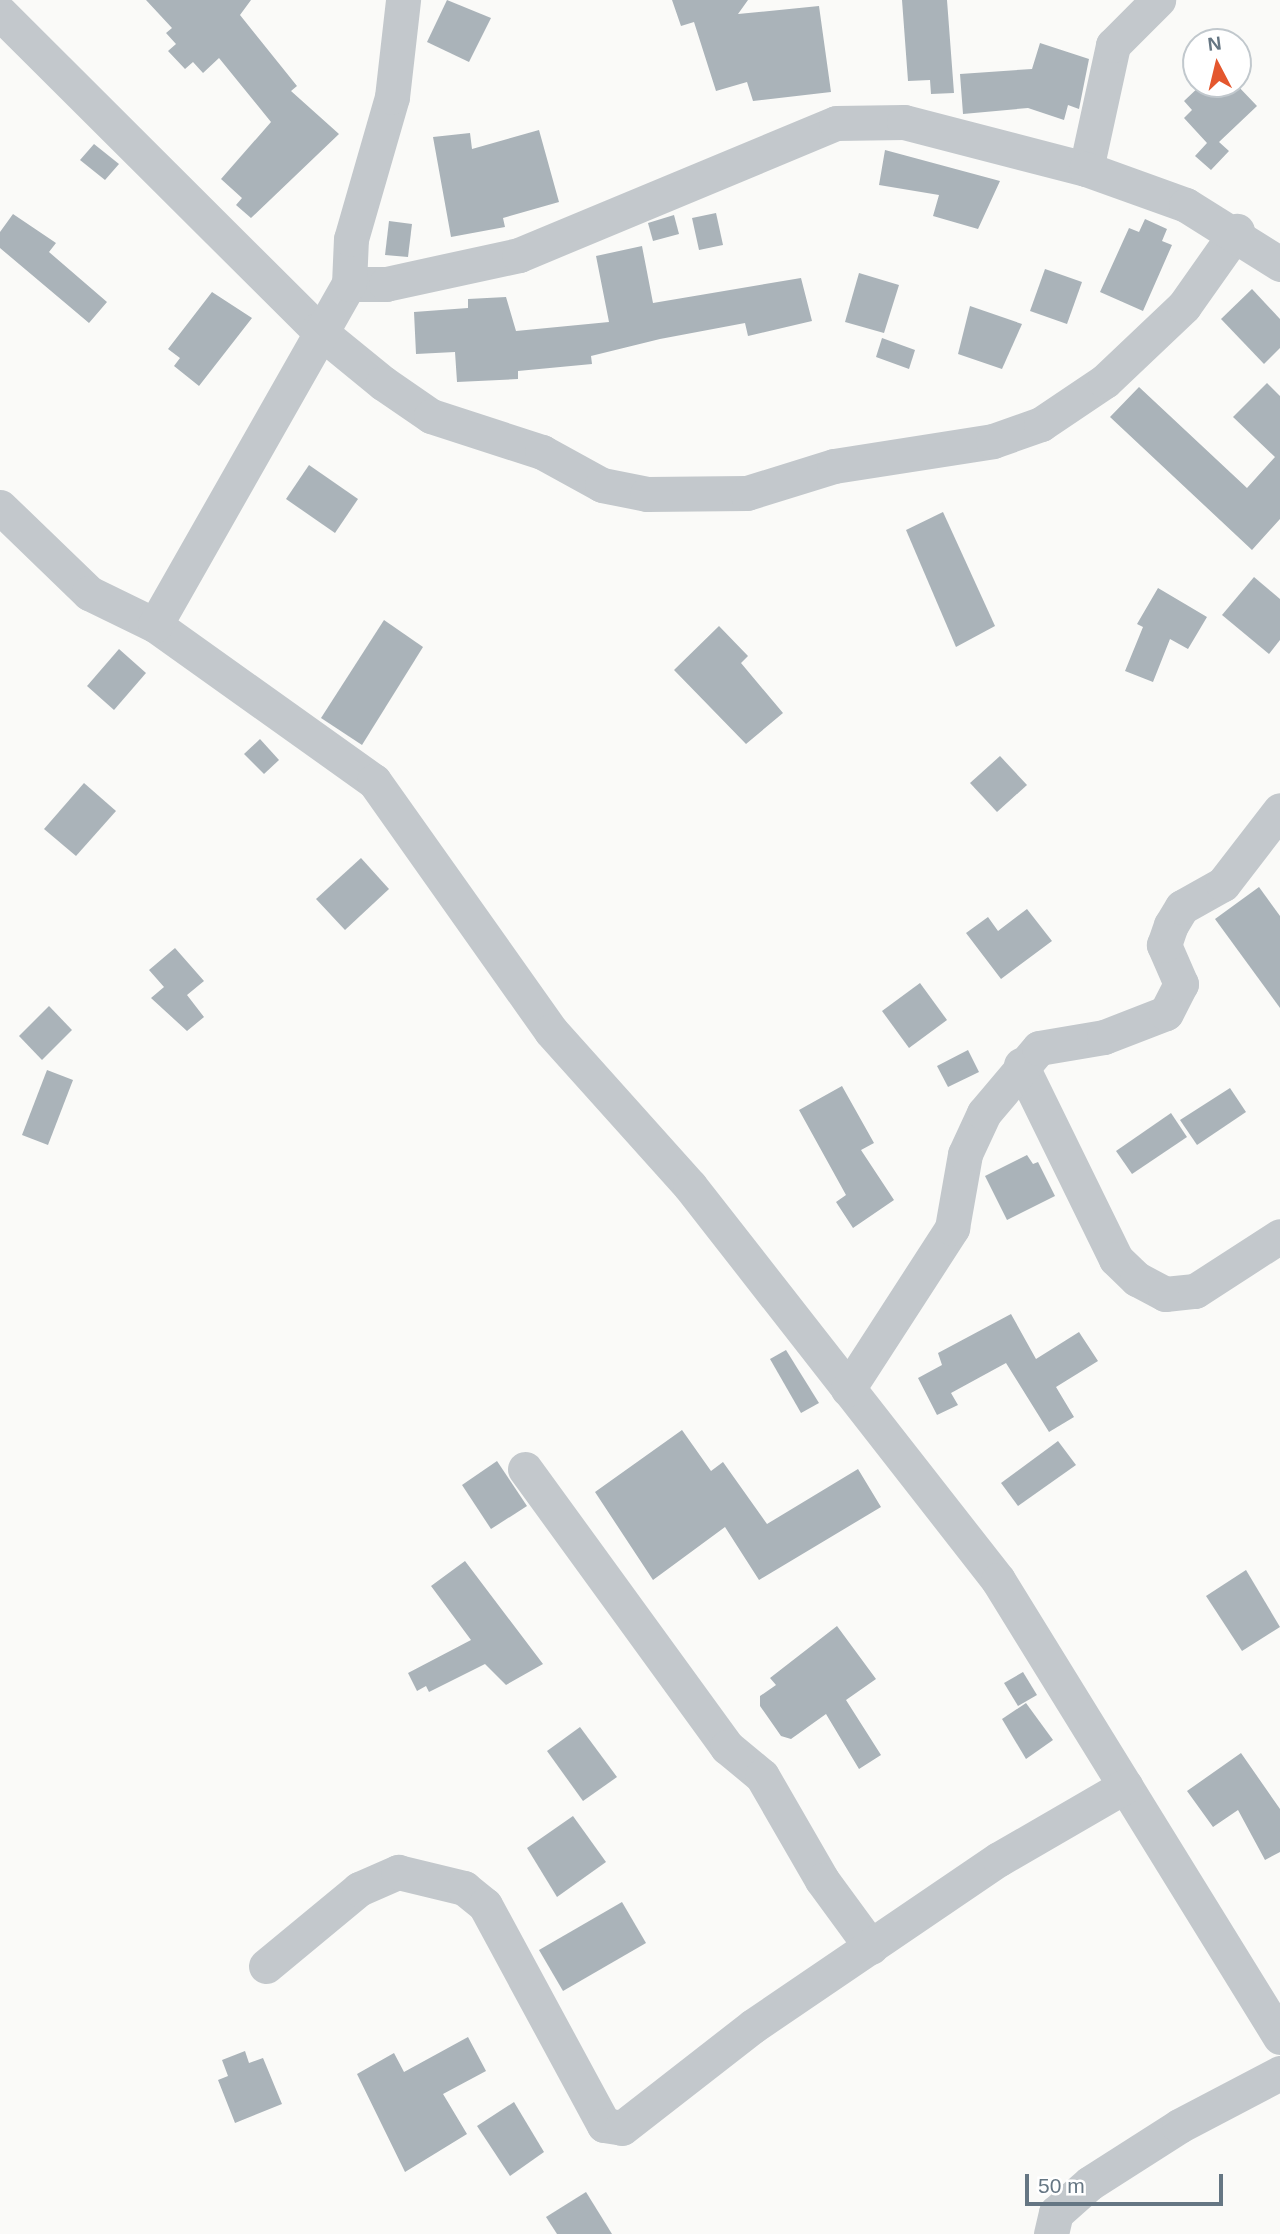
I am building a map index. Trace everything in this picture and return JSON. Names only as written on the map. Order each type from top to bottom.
[{"type":"street","points":[[155,625],[270,432],[318,330],[337,312],[349,284],[351,239],[392,97],[402,0]]},
{"type":"street","points":[[1086,169],[1113,45],[1158,0]]},
{"type":"street","points":[[0,13],[318,330],[431,416],[542,452],[602,485],[685,498],[747,493],[834,466],[993,441],[1041,424],[1105,382],[1184,306],[1237,231]]},
{"type":"street","points":[[349,284],[386,284],[519,255],[836,123],[904,122],[1086,169],[1186,205],[1237,231],[1280,264]]},
{"type":"street","points":[[0,507],[89,593],[155,625],[374,781],[551,1031],[690,1186],[998,1580],[1280,2037]]},
{"type":"street","points":[[848,1389],[952,1228],[972,1132],[1021,1065],[1039,1048],[1104,1037],[1166,1013],[1181,991],[1164,945],[1171,925],[1182,907],[1223,884],[1280,810]]},
{"type":"street","points":[[1021,1065],[1116,1259],[1137,1279],[1165,1294],[1195,1291],[1280,1236]]},
{"type":"street","points":[[525,1469],[727,1746],[762,1776],[822,1880],[871,1947]]},
{"type":"street","points":[[266,1966],[359,1889],[398,1872],[464,1888],[485,1905],[604,2125],[622,2129],[753,2026],[999,1859],[1125,1786]]},
{"type":"street","points":[[1022,2234],[1053,2224],[1179,2126],[1280,2073]]},
{"type":"building","points":[[146,0],[251,0],[240,15],[297,86],[291,91],[339,134],[251,218],[236,205],[242,198],[221,179],[271,122],[219,58],[203,73],[193,62],[185,69],[168,51],[176,44],[166,33],[172,28]]},
{"type":"building","points":[[447,0],[491,18],[469,62],[427,42]]},
{"type":"building","points":[[672,0],[748,0],[738,14],[819,6],[831,92],[753,101],[747,82],[716,91],[694,22],[681,26]]},
{"type":"building","points":[[902,0],[947,0],[954,93],[931,94],[930,80],[908,81]]},
{"type":"building","points":[[1040,43],[1089,59],[1079,109],[1068,105],[1064,120],[1028,108],[963,114],[960,74],[1032,69]]},
{"type":"building","points":[[1187,98],[1249,98],[1257,106],[1219,142],[1229,151],[1211,170],[1195,156],[1207,143],[1184,118],[1192,110],[1184,101]]},
{"type":"building","points":[[539,130],[559,202],[503,218],[505,227],[451,237],[433,137],[470,133],[472,149]]},
{"type":"building","points":[[94,144],[119,164],[105,180],[80,160]]},
{"type":"building","points":[[885,150],[1000,181],[978,229],[933,216],[939,195],[879,185]]},
{"type":"building","points":[[716,213],[723,245],[699,250],[692,218]]},
{"type":"building","points":[[13,214],[56,243],[49,252],[107,302],[89,323],[0,248],[0,232]]},
{"type":"building","points":[[674,215],[679,234],[653,241],[648,223]]},
{"type":"building","points":[[1145,219],[1167,229],[1162,241],[1172,245],[1143,311],[1100,292],[1129,228],[1139,232]]},
{"type":"building","points":[[389,221],[412,224],[408,257],[385,255]]},
{"type":"building","points":[[642,246],[653,303],[801,278],[812,321],[748,336],[745,323],[660,339],[591,356],[592,364],[518,371],[518,379],[457,382],[455,352],[416,354],[414,312],[468,308],[468,299],[506,297],[516,331],[609,322],[596,256]]},
{"type":"building","points":[[1045,269],[1082,282],[1067,324],[1030,311]]},
{"type":"building","points":[[859,273],[899,285],[884,333],[845,322]]},
{"type":"building","points":[[1252,289],[1280,319],[1280,348],[1264,364],[1221,319]]},
{"type":"building","points":[[212,292],[252,318],[199,386],[174,366],[180,358],[168,349]]},
{"type":"building","points":[[970,306],[1022,324],[1002,369],[958,354]]},
{"type":"building","points":[[882,338],[915,350],[909,369],[876,357]]},
{"type":"building","points":[[1267,383],[1280,396],[1280,519],[1252,550],[1110,417],[1139,387],[1247,488],[1275,457],[1233,417]]},
{"type":"building","points":[[309,465],[358,499],[335,533],[286,499]]},
{"type":"building","points":[[943,512],[995,626],[956,647],[906,530]]},
{"type":"building","points":[[1254,577],[1280,599],[1280,640],[1269,654],[1222,615]]},
{"type":"building","points":[[1158,588],[1207,617],[1188,649],[1170,639],[1153,682],[1125,671],[1143,627],[1137,624]]},
{"type":"building","points":[[384,620],[423,647],[362,745],[321,718]]},
{"type":"building","points":[[719,626],[748,656],[741,663],[783,713],[746,744],[674,670]]},
{"type":"building","points":[[119,649],[146,673],[114,710],[87,686]]},
{"type":"building","points":[[260,739],[279,760],[264,774],[244,754]]},
{"type":"building","points":[[1000,756],[1027,785],[997,812],[970,783]]},
{"type":"building","points":[[84,783],[116,811],[76,856],[44,829]]},
{"type":"building","points":[[361,858],[389,889],[345,930],[316,899]]},
{"type":"building","points":[[1259,887],[1280,916],[1280,1008],[1215,919]]},
{"type":"building","points":[[1027,909],[1052,941],[1001,979],[966,933],[988,917],[998,931]]},
{"type":"building","points":[[175,948],[204,981],[187,995],[204,1017],[187,1031],[151,998],[164,987],[149,970]]},
{"type":"building","points":[[920,983],[947,1020],[909,1048],[882,1011]]},
{"type":"building","points":[[49,1006],[72,1030],[42,1060],[19,1036]]},
{"type":"building","points":[[968,1050],[979,1072],[948,1087],[937,1066]]},
{"type":"building","points":[[47,1070],[73,1080],[48,1145],[22,1135]]},
{"type":"building","points":[[842,1086],[874,1143],[861,1150],[894,1200],[853,1228],[836,1202],[846,1195],[799,1110]]},
{"type":"building","points":[[1230,1088],[1246,1112],[1197,1145],[1180,1120]]},
{"type":"building","points":[[1171,1113],[1187,1137],[1132,1174],[1116,1151]]},
{"type":"building","points":[[1027,1155],[1033,1164],[1038,1162],[1055,1196],[1007,1220],[985,1176]]},
{"type":"building","points":[[1011,1314],[1036,1359],[1079,1332],[1098,1361],[1056,1387],[1074,1417],[1049,1432],[1006,1363],[951,1393],[958,1405],[937,1415],[918,1378],[942,1365],[938,1353]]},
{"type":"building","points":[[786,1350],[819,1403],[801,1413],[770,1359]]},
{"type":"building","points":[[682,1430],[711,1471],[723,1462],[767,1524],[858,1469],[881,1507],[759,1580],[725,1527],[653,1580],[595,1492]]},
{"type":"building","points":[[1058,1441],[1076,1465],[1018,1506],[1001,1483]]},
{"type":"building","points":[[497,1461],[527,1506],[491,1529],[462,1485]]},
{"type":"building","points":[[465,1561],[543,1664],[506,1685],[485,1664],[429,1692],[426,1686],[417,1691],[408,1673],[471,1640],[431,1586]]},
{"type":"building","points":[[1246,1570],[1280,1627],[1242,1651],[1206,1596]]},
{"type":"building","points":[[837,1626],[876,1679],[846,1700],[881,1755],[859,1769],[826,1714],[791,1739],[781,1736],[760,1706],[760,1696],[776,1685],[770,1678]]},
{"type":"building","points":[[1023,1672],[1037,1695],[1018,1706],[1004,1683]]},
{"type":"building","points":[[1026,1703],[1053,1740],[1026,1759],[1002,1719]]},
{"type":"building","points":[[580,1727],[617,1777],[583,1801],[547,1751]]},
{"type":"building","points":[[1241,1753],[1280,1809],[1280,1852],[1265,1860],[1238,1810],[1213,1827],[1187,1791]]},
{"type":"building","points":[[573,1816],[606,1862],[557,1897],[527,1848]]},
{"type":"building","points":[[622,1902],[646,1943],[563,1991],[539,1950]]},
{"type":"building","points":[[468,2037],[486,2071],[443,2094],[467,2134],[405,2172],[357,2074],[394,2053],[404,2072]]},
{"type":"building","points":[[245,2051],[249,2063],[263,2058],[282,2104],[235,2123],[218,2080],[228,2076],[222,2060]]},
{"type":"building","points":[[514,2102],[544,2152],[510,2176],[477,2126]]},
{"type":"building","points":[[586,2192],[612,2234],[557,2234],[546,2217]]}]
